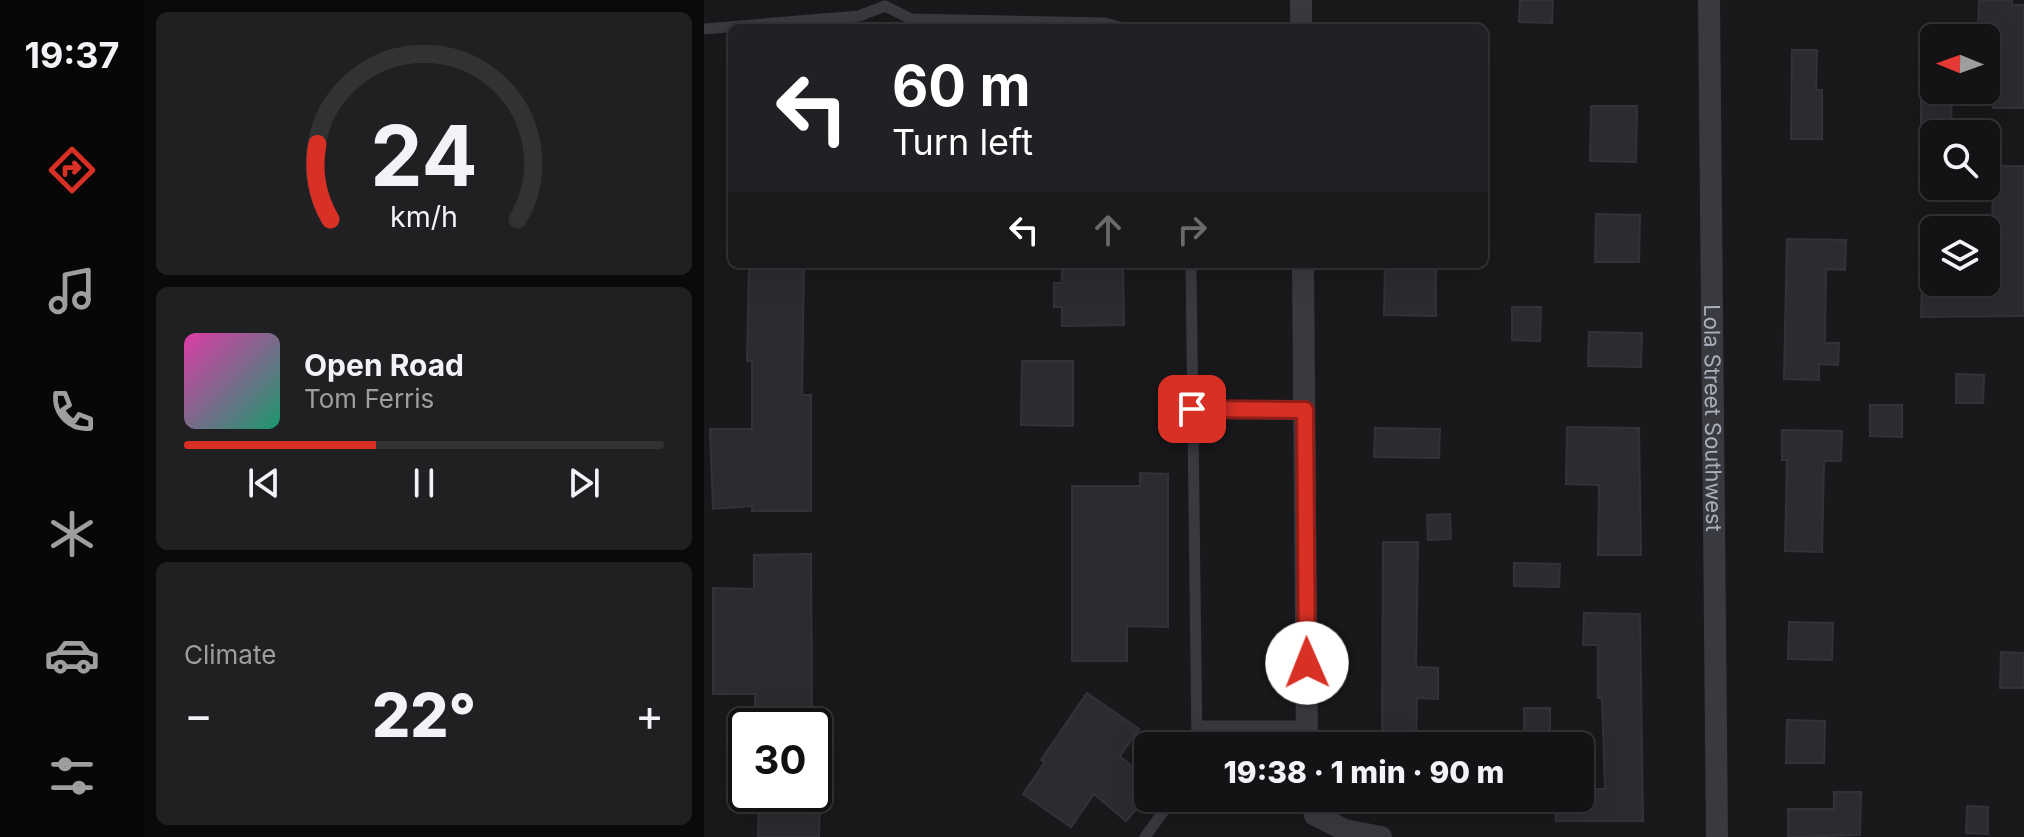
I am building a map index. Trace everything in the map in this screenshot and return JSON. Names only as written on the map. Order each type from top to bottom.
[{"type":"street","points":[[1301,0],[1301,24]]},
{"type":"street","name":"Lola Street Southwest","points":[[1709,0],[1717,837]]},
{"type":"street","points":[[1303,268],[1307,732]]},
{"type":"street","points":[[1322,812],[1345,830],[1381,837]]},
{"type":"lane","points":[[764,24],[859,16],[885,3],[911,19],[1109,24]]},
{"type":"lane","points":[[704,29],[728,27]]},
{"type":"lane","points":[[1191,268],[1197,732]]},
{"type":"lane","points":[[1192,409],[1305,410]]},
{"type":"lane","points":[[1197,726],[1263,732]]},
{"type":"lane","points":[[1145,837],[1163,812]]},
{"type":"building","points":[[1520,0],[1553,0],[1552,23],[1519,22]]},
{"type":"building","points":[[1979,0],[2012,0],[2012,5],[2024,5],[2024,108],[1993,108],[1993,104],[2000,104],[2000,24],[1978,24]]},
{"type":"building","points":[[1792,50],[1817,50],[1816,90],[1822,90],[1822,139],[1791,139]]},
{"type":"building","points":[[1921,104],[1952,104],[1951,120],[1921,120]]},
{"type":"building","points":[[1591,106],[1637,106],[1636,162],[1590,161]]},
{"type":"building","points":[[2000,166],[2024,166],[2024,316],[1921,317],[1922,296],[2000,296],[2000,216],[1992,216],[1992,200],[2000,200]]},
{"type":"building","points":[[1596,214],[1640,215],[1639,262],[1595,262]]},
{"type":"building","points":[[1787,239],[1846,240],[1845,270],[1826,269],[1825,343],[1839,343],[1838,365],[1819,364],[1819,380],[1784,379]]},
{"type":"building","points":[[749,268],[804,268],[802,395],[811,395],[811,511],[752,511],[752,506],[713,509],[710,429],[752,429],[752,361],[747,361]]},
{"type":"building","points":[[1062,268],[1123,268],[1124,325],[1062,326],[1062,307],[1054,307],[1054,283],[1062,283]]},
{"type":"building","points":[[1385,268],[1436,268],[1436,316],[1384,315]]},
{"type":"building","points":[[1512,307],[1541,307],[1540,341],[1512,340]]},
{"type":"building","points":[[1589,332],[1642,333],[1641,367],[1588,366]]},
{"type":"building","points":[[1022,361],[1073,361],[1073,426],[1021,425]]},
{"type":"building","points":[[1956,374],[1984,375],[1983,403],[1956,403]]},
{"type":"building","points":[[1870,405],[1902,405],[1902,437],[1870,436]]},
{"type":"building","points":[[1567,427],[1639,428],[1641,555],[1598,555],[1599,485],[1566,484]]},
{"type":"building","points":[[1375,428],[1440,429],[1439,458],[1374,457]]},
{"type":"building","points":[[1782,430],[1842,431],[1841,461],[1824,461],[1822,552],[1785,551],[1787,460],[1782,460]]},
{"type":"building","points":[[1140,473],[1168,474],[1168,627],[1127,626],[1127,661],[1072,661],[1072,486],[1140,486]]},
{"type":"building","points":[[1450,514],[1451,539],[1428,540],[1427,515]]},
{"type":"building","points":[[1383,542],[1418,542],[1416,667],[1438,668],[1438,699],[1417,698],[1416,732],[1382,732]]},
{"type":"building","points":[[811,554],[812,708],[755,708],[755,694],[713,694],[713,588],[754,589],[754,555]]},
{"type":"building","points":[[1514,563],[1560,564],[1559,587],[1514,586]]},
{"type":"building","points":[[1584,613],[1640,614],[1643,821],[1556,821],[1556,812],[1594,812],[1594,789],[1605,789],[1602,698],[1598,698],[1598,645],[1583,645]]},
{"type":"building","points":[[1789,622],[1833,623],[1832,660],[1788,659]]},
{"type":"building","points":[[2001,652],[2024,653],[2024,688],[2000,688]]},
{"type":"building","points":[[1087,693],[1139,729],[1120,756],[1134,768],[1134,812],[1126,821],[1094,794],[1071,827],[1023,794],[1045,762],[1041,760]]},
{"type":"building","points":[[1524,708],[1550,708],[1550,732],[1524,732]]},
{"type":"building","points":[[1787,720],[1825,721],[1824,763],[1786,763]]},
{"type":"building","points":[[1834,792],[1861,792],[1860,835],[1788,837],[1788,809],[1834,809]]},
{"type":"building","points":[[1967,806],[1988,807],[1988,834],[1966,833]]},
{"type":"building","points":[[759,812],[820,812],[819,837],[758,837]]},
{"type":"route","points":[[1192,409],[1305,410],[1307,663]]}]
